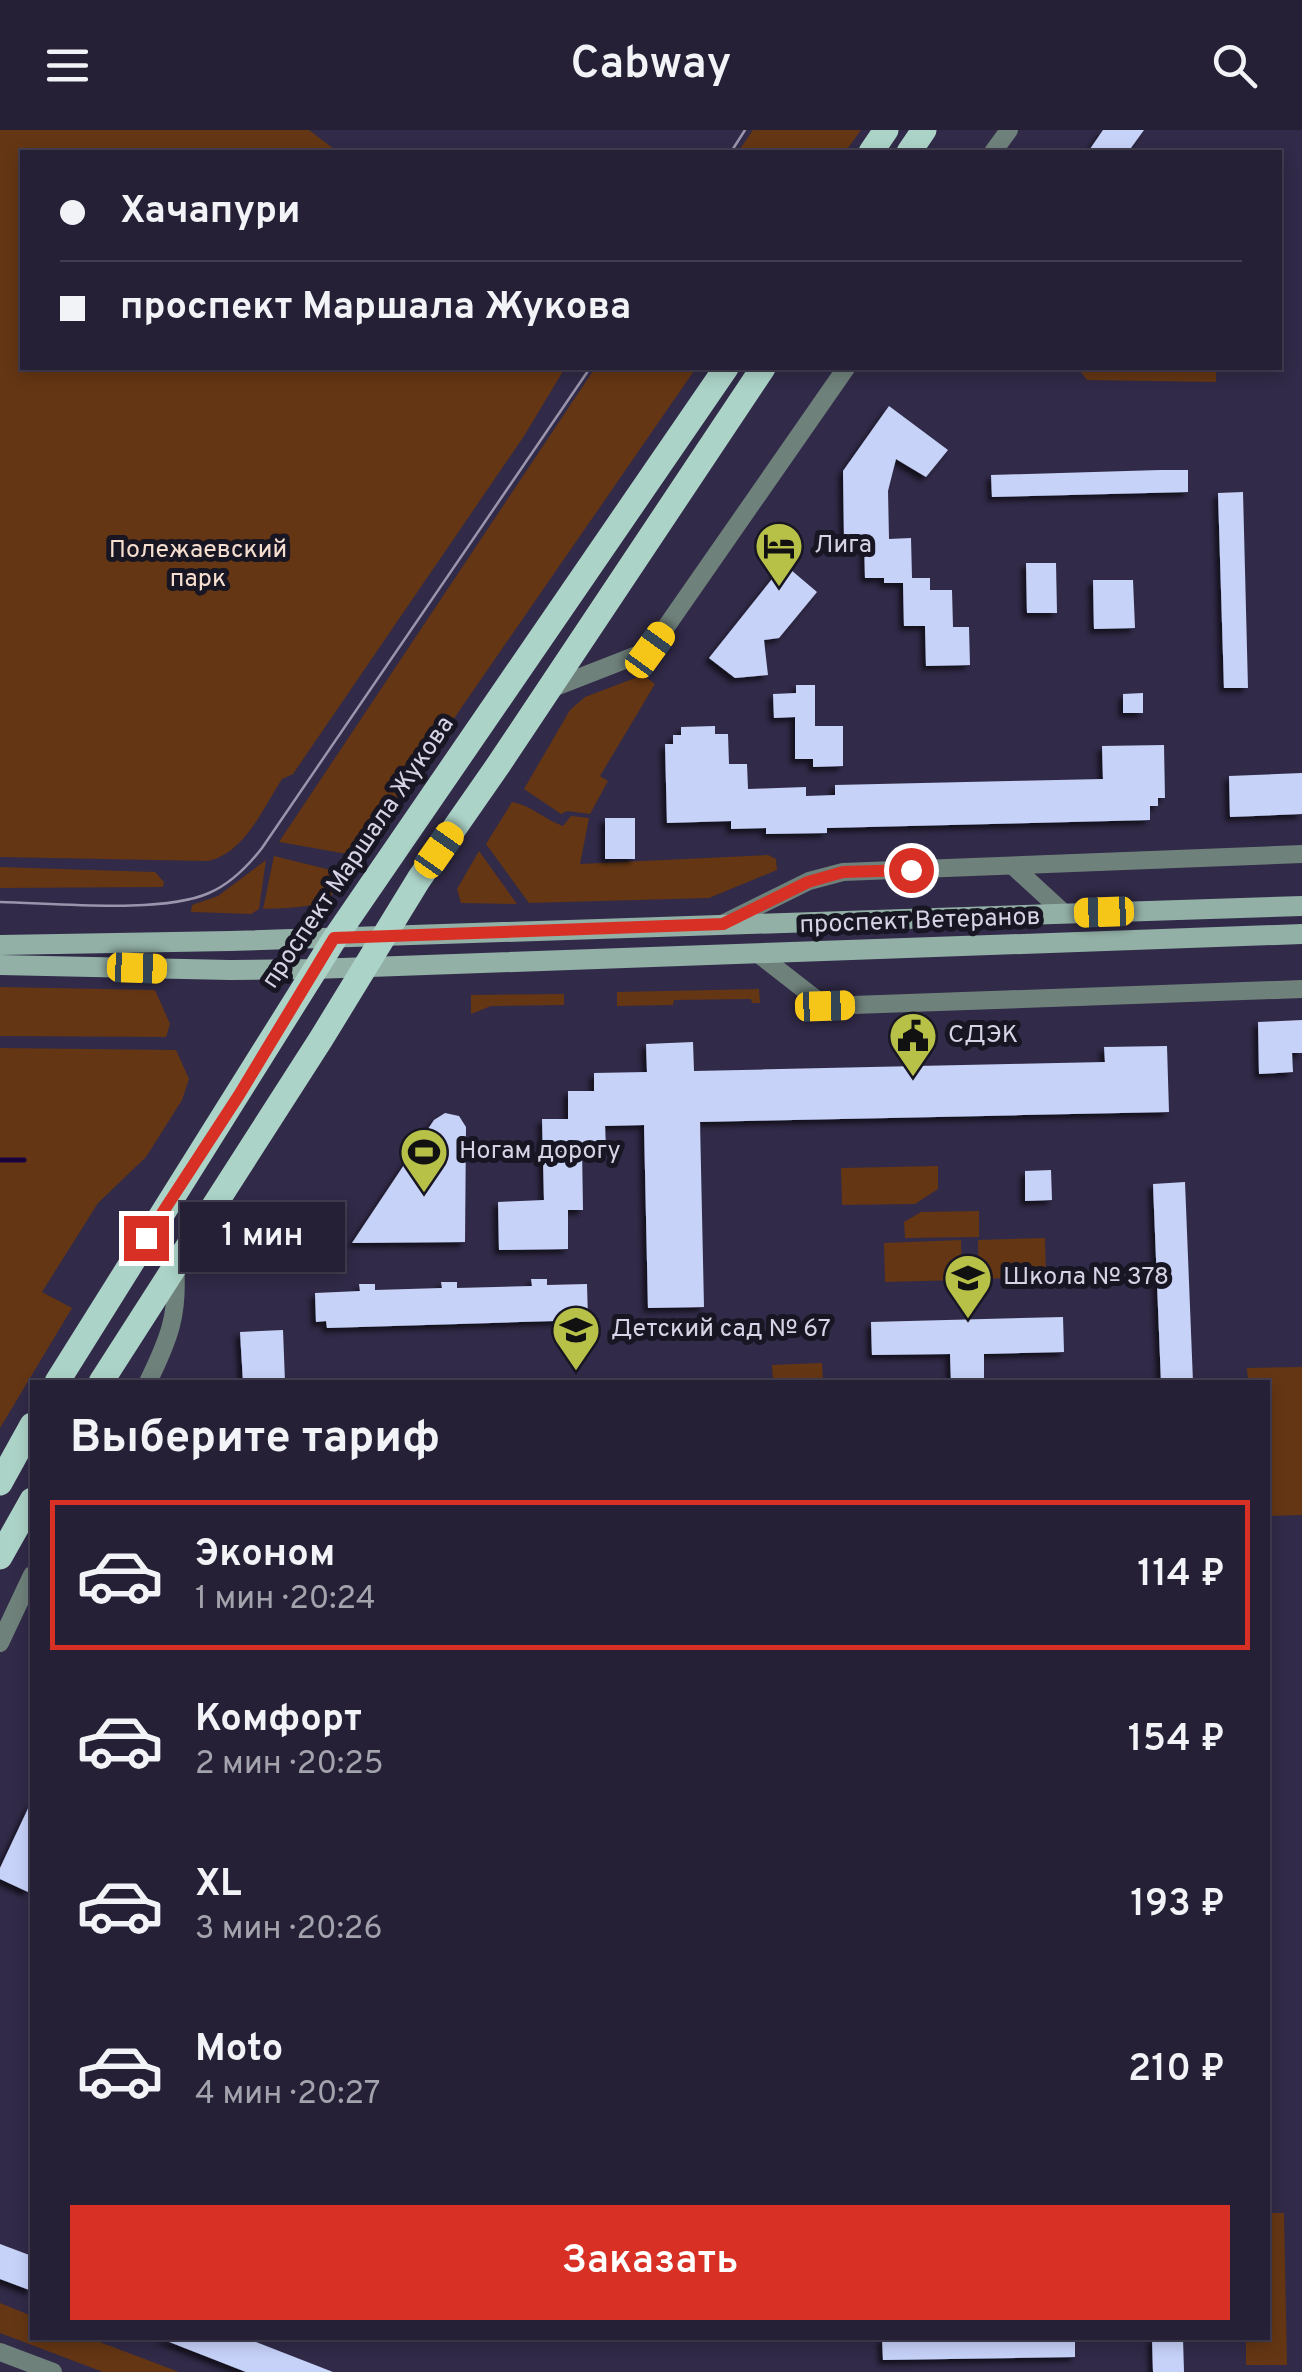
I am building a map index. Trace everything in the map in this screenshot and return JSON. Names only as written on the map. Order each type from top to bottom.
[{"type":"main road","name":"проспект Маршала Жукова","points":[[58,1380],[334,938],[725,370]]},
{"type":"main road","points":[[102,1380],[383,936],[763,370]]},
{"type":"main road","name":"проспект Ветеранов","points":[[0,944],[334,938],[1302,906]]},
{"type":"main road","name":"проспект Ветеранов","points":[[0,965],[314,969],[1302,934]]},
{"type":"main road","points":[[0,1483],[30,1429]]},
{"type":"main road","points":[[0,1557],[30,1504]]},
{"type":"street","points":[[549,689],[650,650],[845,370]]},
{"type":"street","points":[[723,924],[808,882],[843,872],[1302,854]]},
{"type":"street","points":[[1014,866],[1064,913]]},
{"type":"street","points":[[758,953],[825,1006],[1302,989]]},
{"type":"street","points":[[149,1380],[178,1303],[175,1266]]},
{"type":"street","points":[[0,1643],[30,1579]]},
{"type":"street","points":[[0,2352],[53,2372]]},
{"type":"green space","name":"Полежаевский парк","points":[[0,130],[309,130],[335,150],[20,150],[20,370],[564,370],[524,436],[293,774],[282,779],[260,816],[232,849],[208,861],[0,857]]},
{"type":"green space","points":[[753,130],[861,130],[846,150],[739,150]]},
{"type":"green space","points":[[594,370],[695,370],[359,856],[279,842]]},
{"type":"green space","points":[[1080,370],[1216,370],[1216,382],[1087,380]]},
{"type":"green space","points":[[643,675],[655,684],[600,776],[608,781],[590,814],[561,814],[524,789],[570,710],[585,697]]},
{"type":"green space","points":[[512,802],[563,826],[571,816],[589,818],[580,864],[768,855],[776,859],[777,870],[709,898],[529,903],[486,844]]},
{"type":"green space","points":[[479,851],[517,904],[461,903],[457,889]]},
{"type":"green space","points":[[274,856],[343,873],[339,886],[332,895],[312,905],[263,909]]},
{"type":"green space","points":[[266,860],[259,909],[251,914],[191,912],[192,905],[218,896]]},
{"type":"green space","points":[[0,867],[155,872],[164,882],[163,887],[0,888]]},
{"type":"green space","points":[[0,987],[155,990],[170,1024],[166,1037],[0,1036]]},
{"type":"green space","points":[[759,989],[760,1003],[752,1003],[751,999],[674,1000],[673,1005],[617,1006],[617,992]]},
{"type":"green space","points":[[564,994],[564,1005],[491,1006],[471,1014],[471,995]]},
{"type":"green space","points":[[0,1048],[176,1050],[189,1079],[182,1100],[146,1157],[98,1203],[42,1292],[72,1308],[0,1428]]},
{"type":"green space","points":[[938,1166],[938,1189],[915,1204],[842,1205],[841,1168]]},
{"type":"green space","points":[[979,1211],[979,1237],[905,1238],[904,1222],[921,1212]]},
{"type":"green space","points":[[1045,1238],[1046,1277],[979,1279],[978,1240]]},
{"type":"green space","points":[[961,1240],[962,1280],[885,1282],[884,1243]]},
{"type":"green space","points":[[822,1363],[823,1380],[773,1380],[772,1365]]},
{"type":"green space","points":[[1302,1367],[1302,1515],[1270,1516],[1270,1380],[1248,1380],[1247,1368]]},
{"type":"green space","points":[[1270,2213],[1284,2213],[1287,2365],[1246,2365],[1246,2340],[1270,2340]]},
{"type":"green space","points":[[0,2303],[30,2315],[30,2340],[94,2340],[179,2372],[103,2372],[0,2333]]},
{"type":"building","points":[[1103,130],[1144,130],[1129,150],[1089,150]]},
{"type":"building","points":[[889,406],[948,450],[926,477],[896,459],[888,491],[889,539],[911,538],[912,578],[930,578],[930,590],[952,590],[953,627],[969,627],[970,665],[926,666],[925,626],[904,626],[903,583],[865,578],[864,535],[844,536],[843,471]]},
{"type":"building","points":[[1188,470],[1188,492],[992,497],[991,475]]},
{"type":"building","points":[[1243,492],[1248,688],[1224,688],[1218,493]]},
{"type":"building","points":[[1026,563],[1056,563],[1057,613],[1027,613]]},
{"type":"building","points":[[784,564],[817,592],[779,638],[764,640],[768,675],[735,678],[709,658]]},
{"type":"building","points":[[1093,580],[1133,580],[1135,628],[1094,629]]},
{"type":"building","points":[[796,685],[815,685],[815,726],[843,726],[843,766],[813,767],[813,759],[795,759],[795,717],[774,718],[773,694],[796,693]]},
{"type":"building","points":[[1143,693],[1143,713],[1123,713],[1123,694]]},
{"type":"building","points":[[715,726],[715,734],[728,734],[729,764],[747,764],[748,789],[806,787],[806,796],[835,795],[835,785],[1103,779],[1102,746],[1164,745],[1165,798],[1158,798],[1158,806],[1150,806],[1150,820],[827,828],[827,833],[766,834],[766,828],[731,829],[731,821],[667,823],[665,744],[673,744],[673,735],[681,735],[681,727]]},
{"type":"building","points":[[1302,773],[1302,814],[1230,817],[1229,776]]},
{"type":"building","points":[[605,818],[635,818],[635,859],[605,859]]},
{"type":"building","points":[[1302,1020],[1302,1053],[1292,1053],[1293,1072],[1259,1074],[1258,1022]]},
{"type":"building","points":[[693,1042],[694,1071],[1105,1062],[1104,1047],[1167,1046],[1169,1112],[700,1122],[704,1307],[648,1308],[644,1125],[605,1126],[606,1147],[582,1147],[583,1210],[568,1210],[568,1249],[499,1250],[498,1202],[544,1200],[542,1119],[568,1119],[568,1091],[594,1091],[594,1073],[647,1072],[646,1044]]},
{"type":"building","points":[[445,1113],[459,1116],[466,1127],[465,1242],[352,1243],[434,1120]]},
{"type":"building","points":[[1051,1170],[1052,1200],[1025,1201],[1025,1171]]},
{"type":"building","points":[[1185,1182],[1193,1380],[1161,1380],[1153,1184]]},
{"type":"building","points":[[531,1279],[547,1279],[547,1285],[587,1284],[588,1320],[327,1328],[326,1321],[316,1322],[315,1293],[360,1291],[359,1284],[375,1284],[375,1290],[442,1288],[441,1282],[457,1282],[457,1288],[532,1286]]},
{"type":"building","points":[[1063,1317],[1064,1352],[984,1354],[984,1380],[951,1380],[950,1354],[872,1355],[871,1322]]},
{"type":"building","points":[[283,1330],[285,1380],[243,1380],[240,1332]]},
{"type":"building","points":[[30,1804],[28,1892],[0,1879],[0,1868]]},
{"type":"building","points":[[0,2244],[30,2255],[30,2290],[0,2279]]},
{"type":"building","points":[[164,2340],[251,2340],[333,2372],[246,2372]]},
{"type":"building","points":[[882,2340],[1075,2340],[1075,2357],[883,2360]]},
{"type":"building","points":[[1152,2340],[1183,2340],[1184,2372],[1153,2372]]},
{"type":"waterway","points":[[0,1160],[24,1160]]},
{"type":"tram line","points":[[732,150],[745,130]]},
{"type":"tram line","points":[[0,902],[107,906],[164,903],[209,893],[238,874],[262,848],[589,370]]},
{"type":"place","name":"Лига","points":[[779,588]]},
{"type":"place","name":"СДЭК","points":[[913,1078]]},
{"type":"place","name":"Ногам дорогу","points":[[424,1194]]},
{"type":"place","name":"Школа № 378","points":[[968,1320]]},
{"type":"place","name":"Детский сад № 67","points":[[576,1372]]},
{"type":"route","points":[[146,1238],[334,938],[723,924],[808,882],[843,872],[911,870]]}]
